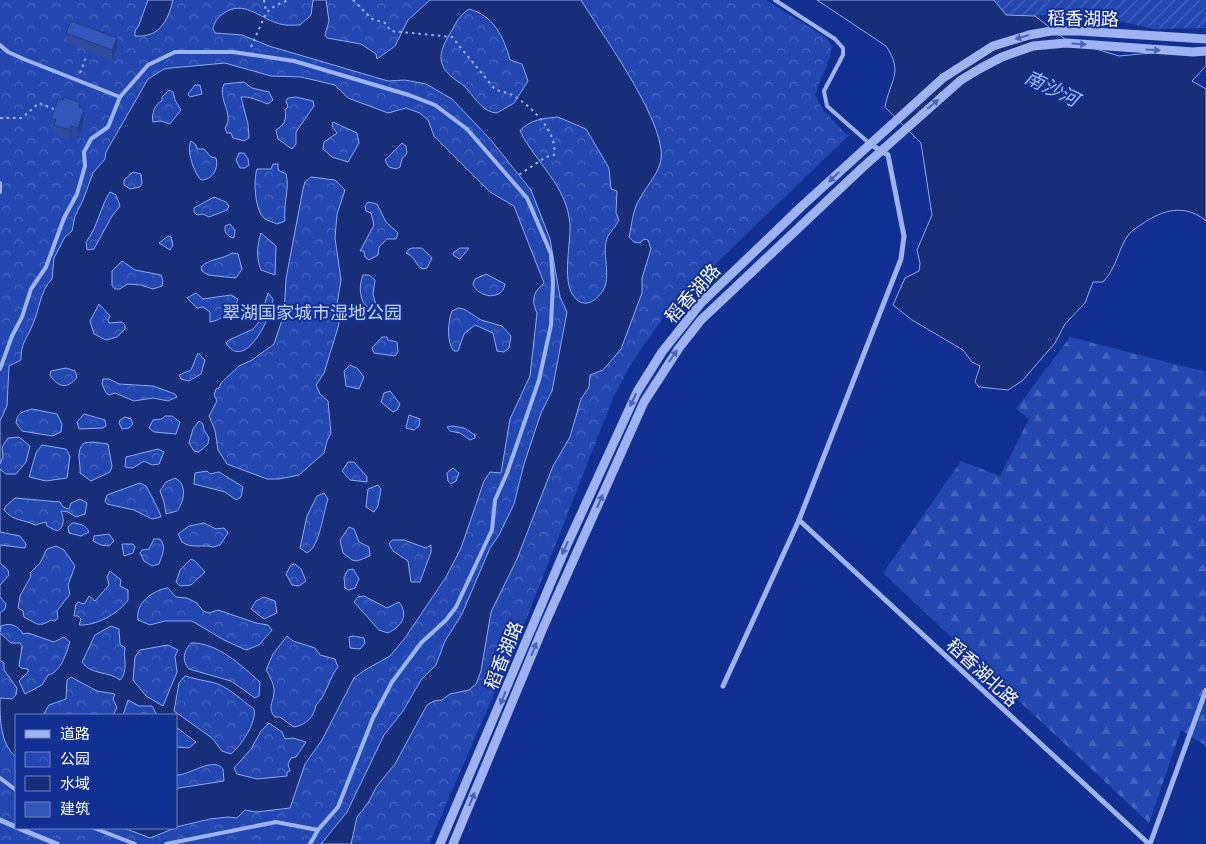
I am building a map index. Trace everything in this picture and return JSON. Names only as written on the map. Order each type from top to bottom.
[{"type":"street","name":"稻香湖路","points":[[440,844],[566,547],[637,392],[662,352],[701,303],[870,143],[943,78],[993,46],[1029,35],[1050,32],[1105,32],[1206,39]]},
{"type":"street","name":"稻香湖路","points":[[453,844],[543,628],[644,402],[661,373],[701,320],[722,298],[881,150],[961,80],[1002,57],[1033,46],[1066,43],[1150,50],[1206,51]]},
{"type":"street","points":[[723,686],[799,520],[901,259],[904,236],[888,155],[870,143]]},
{"type":"street","name":"稻香湖北路","points":[[799,520],[1149,844]]},
{"type":"street","points":[[1149,844],[1206,690]]},
{"type":"street","points":[[0,820],[15,826]]},
{"type":"street","points":[[22,829],[57,844]]},
{"type":"lane","points":[[775,0],[834,38],[843,48],[843,55],[824,91],[827,106],[870,143]]},
{"type":"lane","points":[[0,45],[8,52]]},
{"type":"lane","points":[[0,50],[120,97]]},
{"type":"lane","points":[[0,369],[12,336],[22,317],[31,289],[46,267],[64,218],[77,194],[85,166],[84,152],[91,139],[111,122],[120,97],[148,65],[162,56],[175,52],[201,50],[240,52],[309,64],[350,79],[409,95],[446,111],[467,129],[499,163],[527,198],[551,254],[552,304],[546,354],[524,425],[495,500],[492,530],[456,607],[446,620],[421,643],[392,682],[374,718],[338,807],[318,830],[310,844]]},
{"type":"lane","points":[[0,183],[0,192]]},
{"type":"lane","points":[[0,778],[15,789]]},
{"type":"lane","points":[[166,844],[276,822],[318,830]]},
{"type":"lane","points":[[97,829],[135,844]]},
{"type":"path","points":[[254,42],[265,14],[264,0]]},
{"type":"path","points":[[265,14],[276,5],[289,0]]},
{"type":"path","points":[[353,0],[372,19],[385,22],[391,31],[449,36],[496,91],[515,96],[543,120],[554,142],[555,154],[517,176]]},
{"type":"path","points":[[77,80],[87,54]]},
{"type":"path","points":[[0,118],[22,118],[39,103],[56,110]]},
{"type":"green space","name":"翠湖国家城市湿地公园","points":[[0,0],[766,0],[825,37],[832,46],[815,95],[824,111],[848,136],[694,285],[663,318],[632,362],[613,398],[526,620],[429,844],[0,844]]},
{"type":"green space","points":[[994,0],[1206,0],[1206,28],[1154,29],[1105,18],[1062,13],[1035,16],[1006,15]]},
{"type":"green space","points":[[1070,337],[1206,372],[1206,746],[1181,730],[1149,823],[883,573],[961,461],[1000,476],[1029,419],[1016,409]]},
{"type":"water","points":[[148,0],[173,0],[168,15],[161,27],[150,34],[135,36],[135,31]]},
{"type":"water","points":[[313,0],[326,0],[329,21],[325,35],[327,38],[361,44],[376,54],[377,59],[395,46],[408,20],[430,0],[581,0],[618,57],[645,105],[661,148],[660,164],[637,205],[629,237],[634,242],[640,243],[644,239],[648,240],[651,249],[642,278],[642,293],[621,349],[603,370],[590,375],[589,387],[581,399],[570,437],[553,466],[517,559],[491,612],[481,671],[476,684],[469,690],[450,694],[442,700],[434,701],[427,705],[395,764],[377,786],[368,803],[357,817],[351,844],[321,844],[347,812],[384,735],[403,711],[421,680],[436,665],[445,641],[462,614],[490,548],[499,535],[514,504],[524,464],[541,413],[552,391],[567,312],[560,297],[550,239],[531,190],[490,139],[452,99],[426,84],[405,80],[388,81],[269,46],[242,35],[215,33],[213,29],[218,18],[231,9],[238,8],[251,11],[286,25],[300,25],[311,15]],"holes":[[[469,9],[485,16],[496,28],[501,35],[510,60],[522,64],[528,81],[514,103],[497,113],[488,111],[481,105],[466,88],[447,72],[441,60],[441,54],[449,36],[459,18]],[[558,117],[586,129],[609,168],[611,189],[617,191],[616,213],[619,220],[606,242],[607,272],[605,286],[599,296],[588,303],[580,302],[573,295],[568,280],[570,224],[568,210],[557,186],[520,131],[532,122]]]},
{"type":"water","name":"南沙河","points":[[817,0],[994,0],[1006,15],[1035,16],[1066,40],[1119,56],[1206,48],[1206,66],[1192,81],[1206,89],[1206,221],[1190,212],[1174,210],[1157,215],[1133,230],[1125,239],[1108,276],[1103,282],[1093,282],[1085,303],[1065,324],[1055,343],[1022,381],[1008,390],[979,387],[975,382],[980,366],[972,362],[963,350],[912,320],[893,305],[905,278],[919,271],[920,263],[917,250],[932,215],[921,143],[885,107],[895,70],[891,55],[886,46]]},
{"type":"water","points":[[225,63],[271,76],[301,77],[335,85],[348,98],[388,113],[406,108],[420,113],[428,120],[434,136],[490,192],[514,206],[544,283],[534,296],[537,313],[530,376],[510,419],[501,473],[490,472],[484,481],[461,548],[446,577],[405,638],[390,656],[354,678],[322,740],[305,764],[290,808],[256,812],[245,810],[237,818],[210,819],[178,827],[178,789],[224,781],[223,769],[213,765],[207,765],[178,775],[178,747],[189,748],[196,742],[178,728],[178,714],[156,714],[152,706],[139,706],[128,700],[123,714],[114,714],[117,708],[113,699],[115,694],[97,691],[71,677],[67,680],[66,699],[49,705],[44,714],[15,714],[15,756],[4,738],[0,706],[0,698],[12,699],[16,695],[17,688],[4,670],[4,663],[0,660],[0,633],[11,643],[20,643],[22,646],[19,666],[28,669],[28,672],[19,681],[25,694],[42,685],[48,675],[60,666],[70,642],[64,637],[54,642],[28,633],[23,634],[19,629],[11,625],[1,626],[0,632],[0,613],[5,609],[6,604],[0,597],[0,585],[9,575],[8,570],[0,563],[0,545],[25,548],[26,544],[20,536],[0,532],[0,469],[6,474],[16,474],[26,462],[30,446],[19,437],[8,438],[2,447],[3,457],[0,464],[0,421],[7,406],[9,366],[21,360],[23,345],[35,320],[42,295],[52,279],[54,258],[65,237],[72,231],[75,216],[93,173],[105,159],[106,152],[148,79],[164,69]],"holes":[[[244,82],[252,88],[269,92],[273,100],[268,104],[251,98],[241,97],[248,124],[249,138],[244,141],[233,138],[231,133],[227,133],[225,128],[228,123],[228,117],[223,96],[224,84]],[[195,85],[200,85],[202,94],[190,97],[188,94]],[[169,90],[173,92],[181,110],[170,124],[161,121],[153,122],[154,110]],[[296,97],[313,101],[314,106],[296,132],[296,144],[292,149],[278,139],[276,130],[284,122],[286,117],[285,110],[288,107],[286,101],[288,98]],[[333,122],[357,133],[359,143],[348,162],[332,157],[323,149],[324,142],[337,133],[332,126]],[[191,141],[196,145],[197,149],[204,149],[211,157],[216,158],[217,162],[214,173],[205,180],[201,180],[193,167],[190,155]],[[402,143],[406,146],[407,153],[402,159],[400,167],[396,169],[389,167],[385,160]],[[239,153],[244,153],[249,165],[245,168],[240,168],[236,160]],[[273,164],[278,164],[278,170],[286,174],[285,221],[277,224],[266,220],[262,215],[257,203],[257,169],[271,169]],[[133,172],[141,174],[142,183],[140,187],[130,189],[124,185],[124,180]],[[311,177],[335,180],[345,190],[337,214],[335,238],[341,280],[337,304],[339,324],[324,373],[316,385],[320,394],[328,401],[331,433],[324,453],[299,475],[267,479],[227,464],[218,450],[215,430],[209,416],[217,401],[214,395],[216,389],[239,366],[252,360],[274,344],[284,314],[286,279],[305,182]],[[110,192],[116,195],[120,206],[112,216],[94,249],[87,250],[86,242]],[[214,197],[226,202],[229,206],[227,210],[209,217],[203,214],[197,215],[194,212],[194,208]],[[368,202],[377,204],[386,222],[398,233],[396,239],[387,239],[379,247],[378,255],[369,260],[365,257],[364,251],[360,251],[374,225],[371,213],[366,211],[365,206]],[[230,224],[235,230],[234,238],[225,232],[225,226]],[[261,233],[276,246],[275,275],[261,270],[258,247]],[[168,236],[171,237],[173,245],[170,250],[159,243]],[[422,248],[432,258],[427,268],[423,269],[418,266],[410,255],[406,253],[409,249]],[[460,248],[469,248],[460,259],[454,256],[453,253]],[[232,253],[238,254],[242,269],[236,278],[208,275],[202,271],[201,267],[208,262]],[[122,261],[135,270],[161,275],[163,281],[162,286],[153,289],[141,285],[127,284],[120,289],[115,289],[112,286],[112,271]],[[486,274],[505,284],[503,290],[495,295],[489,296],[479,292],[473,284],[475,279]],[[363,275],[369,275],[375,280],[373,294],[377,309],[375,310],[366,305],[361,296],[361,280]],[[196,293],[203,299],[231,295],[238,299],[230,311],[210,322],[210,312],[203,307],[197,308],[187,298]],[[268,293],[273,299],[271,307],[263,328],[256,339],[249,347],[241,351],[233,350],[226,343],[253,329],[259,322]],[[99,304],[110,316],[109,323],[122,322],[125,325],[125,329],[117,337],[106,340],[94,334],[90,321]],[[458,308],[464,309],[481,320],[502,326],[511,336],[509,348],[504,352],[497,351],[493,333],[475,325],[464,334],[458,351],[454,351],[451,347],[448,331],[452,311]],[[382,337],[387,337],[388,340],[397,342],[398,352],[395,356],[374,353],[372,348]],[[198,353],[205,360],[201,374],[189,381],[181,379],[179,375],[191,370]],[[350,365],[357,368],[364,377],[359,389],[346,386],[344,371]],[[66,368],[75,371],[77,377],[70,384],[63,385],[56,382],[50,375],[51,371]],[[103,379],[109,379],[119,384],[153,386],[175,394],[177,397],[168,401],[153,398],[134,401],[115,393],[109,395],[106,393],[102,384]],[[390,391],[400,404],[397,410],[393,412],[381,402],[384,393]],[[32,409],[57,414],[62,424],[61,432],[52,436],[22,431],[16,423],[19,415]],[[84,414],[105,420],[106,426],[103,428],[79,429],[77,422]],[[409,415],[420,419],[419,426],[414,430],[406,428]],[[172,416],[180,422],[176,434],[154,432],[149,428],[153,420]],[[125,417],[131,419],[133,424],[129,428],[122,429],[119,423],[120,420]],[[199,421],[203,424],[209,438],[208,444],[199,452],[194,451],[189,443],[193,429]],[[447,427],[464,428],[475,435],[475,438],[470,440],[460,433],[450,431]],[[84,443],[108,444],[112,466],[110,472],[91,481],[80,473],[80,450]],[[42,445],[66,449],[70,456],[67,478],[46,481],[29,477],[36,453]],[[158,449],[164,452],[159,464],[152,465],[144,461],[133,468],[125,467],[126,457]],[[348,462],[354,462],[367,477],[367,482],[350,480],[342,471]],[[453,468],[459,473],[456,481],[451,484],[448,481],[447,473]],[[207,471],[210,474],[219,472],[243,487],[241,497],[236,500],[225,492],[194,484],[195,473]],[[175,478],[182,484],[183,498],[177,511],[166,514],[160,491],[166,482]],[[140,483],[146,486],[161,517],[152,519],[134,510],[107,504],[105,501],[107,495]],[[378,485],[381,489],[378,506],[374,512],[366,507],[368,489]],[[324,493],[328,499],[318,537],[307,553],[300,548],[307,516],[317,496]],[[15,498],[60,502],[63,507],[69,509],[71,503],[80,499],[87,503],[85,514],[76,517],[68,512],[61,511],[63,522],[57,531],[47,526],[46,522],[35,525],[12,517],[4,510]],[[72,523],[80,524],[89,532],[81,536],[69,533],[68,527]],[[204,523],[216,529],[224,528],[228,533],[220,545],[213,547],[182,542],[178,534],[189,526]],[[349,527],[354,529],[359,542],[369,547],[370,556],[357,561],[352,560],[343,553],[340,540]],[[109,534],[114,541],[109,546],[93,541],[94,536]],[[154,539],[160,539],[164,548],[159,564],[152,566],[144,561],[140,553],[142,550],[149,549]],[[392,540],[404,540],[426,548],[431,545],[431,552],[420,582],[411,582],[408,561],[393,551],[389,544]],[[122,544],[133,544],[135,547],[133,553],[124,556]],[[56,546],[64,550],[75,566],[68,585],[70,594],[57,611],[58,618],[55,621],[51,620],[43,624],[35,623],[24,617],[23,611],[18,608],[20,596],[31,576],[30,573],[40,563],[47,549]],[[191,559],[205,572],[191,585],[180,586],[176,582],[180,570]],[[295,564],[301,569],[306,581],[299,586],[292,585],[286,574],[291,565]],[[353,569],[359,579],[355,588],[349,590],[345,588],[344,577],[348,570]],[[110,571],[121,580],[120,586],[128,590],[128,600],[119,610],[99,621],[79,625],[81,619],[78,616],[74,616],[76,604],[79,602],[85,603],[89,596],[95,601],[109,585],[107,577]],[[168,588],[176,597],[187,598],[197,603],[203,611],[209,613],[218,610],[256,623],[268,625],[272,630],[259,645],[246,650],[224,640],[192,621],[165,621],[150,625],[138,620],[139,608],[146,598],[157,591]],[[364,596],[387,608],[399,602],[404,616],[400,624],[388,633],[379,630],[354,602],[358,597]],[[264,597],[275,601],[277,613],[264,619],[251,609],[256,601]],[[111,626],[119,629],[120,644],[125,648],[123,676],[120,680],[111,675],[90,669],[82,662],[95,635]],[[287,636],[293,641],[315,648],[320,655],[335,659],[338,667],[311,717],[306,722],[294,727],[280,717],[275,717],[272,713],[274,689],[266,670],[273,654]],[[349,637],[364,638],[365,643],[360,649],[350,648]],[[191,643],[210,646],[220,651],[237,662],[260,682],[259,696],[255,698],[231,681],[189,669],[184,659],[185,652]],[[168,645],[178,650],[175,656],[177,672],[163,706],[146,696],[133,680],[135,657],[140,650]],[[185,676],[223,686],[254,709],[251,727],[239,745],[231,754],[222,751],[212,738],[174,711],[179,683]],[[269,723],[282,732],[285,739],[293,738],[306,742],[296,757],[291,758],[288,764],[290,771],[287,772],[287,776],[257,779],[237,774],[234,768],[251,749],[261,731]]]},
{"type":"water","points":[[127,829],[172,829],[150,838]]},
{"type":"building","points":[[71,21],[117,38],[112,50],[66,33]]},
{"type":"building","points":[[64,97],[80,103],[79,107],[84,109],[78,128],[71,126],[70,130],[54,125],[56,120],[51,118],[58,99],[63,100]]}]
